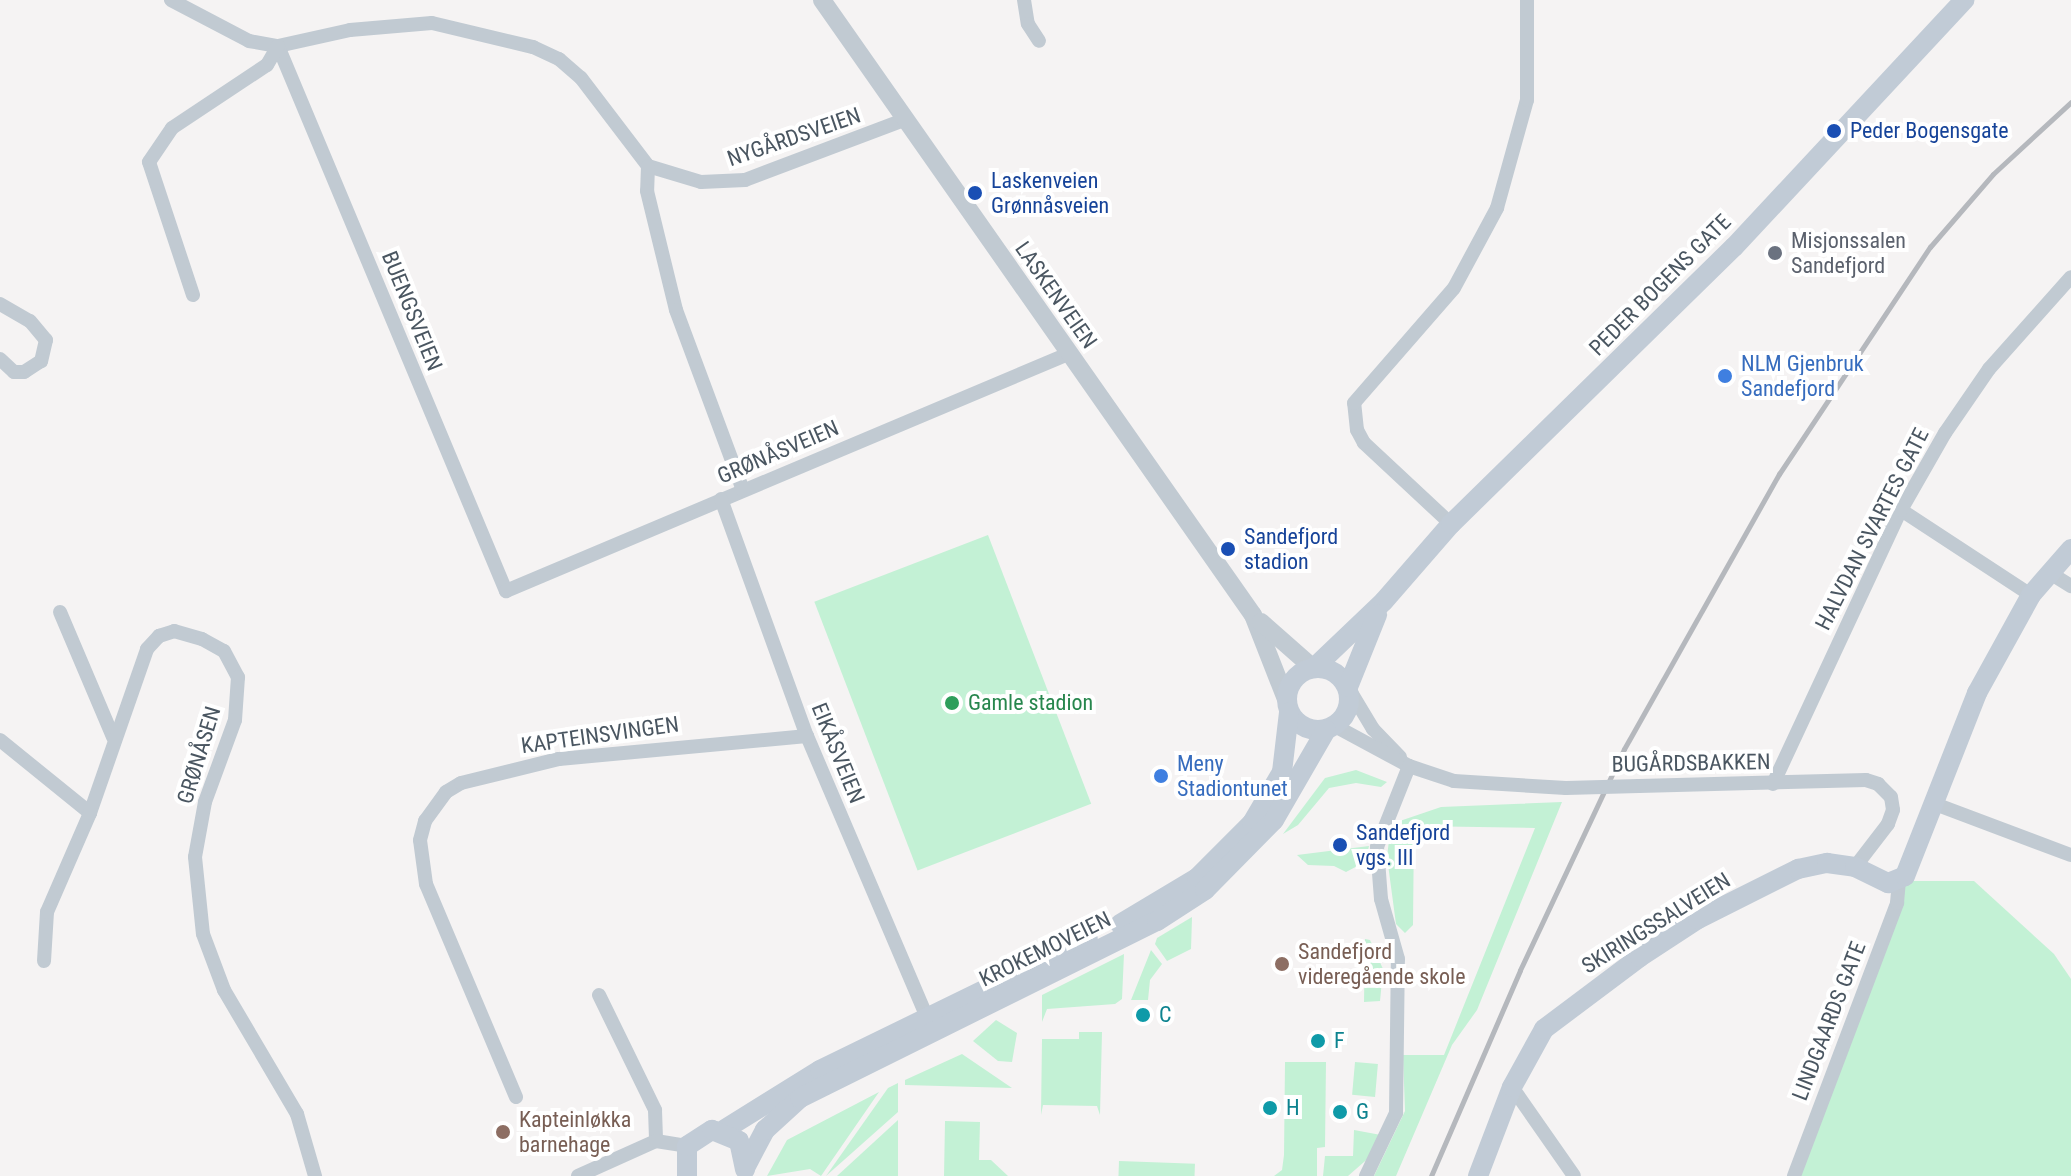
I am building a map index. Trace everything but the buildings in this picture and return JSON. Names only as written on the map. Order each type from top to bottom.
[{"type":"main road","name":"PEDER BOGENS GATE","points":[[1313,667],[1384,601],[1451,524],[1734,247],[1964,0]]},
{"type":"main road","points":[[1899,881],[1914,860],[1977,693],[2031,595],[2071,549]]},
{"type":"main road","name":"PEDER BOGENS GATE","points":[[1348,688],[1384,601]]},
{"type":"main road","points":[[1313,667],[1336,672],[1348,688],[1348,710],[1330,728],[1307,728],[1288,705],[1296,676],[1313,667]]},
{"type":"main road","name":"KROKEMOVEIEN","points":[[687,1146],[702,1133],[722,1131],[820,1070],[1139,914],[1207,869],[1274,792],[1285,755],[1288,705]]},
{"type":"main road","name":"KROKEMOVEIEN","points":[[744,1171],[765,1130],[800,1098],[1157,921],[1205,890],[1274,820],[1330,728]]},
{"type":"main road","name":"SKIRINGSSALVEIEN","points":[[1478,1176],[1512,1087],[1544,1029],[1658,944],[1798,869],[1827,863],[1855,867],[1888,883],[1899,881]]},
{"type":"main road","name":"KROKEMOVEIEN","points":[[722,1131],[739,1141],[744,1171]]},
{"type":"main road","points":[[685,1175],[687,1146]]},
{"type":"street","points":[[171,0],[249,41],[278,46],[350,30],[432,23],[533,47],[559,59],[581,78],[648,166],[647,191],[676,310],[743,490]]},
{"type":"street","name":"LASKENVEIEN","points":[[822,0],[1253,615],[1313,667]]},
{"type":"street","points":[[1024,0],[1028,24],[1039,41]]},
{"type":"street","points":[[1451,524],[1364,443],[1357,430],[1354,403],[1454,288],[1497,208],[1527,100],[1527,0]]},
{"type":"street","points":[[193,295],[149,162],[172,128],[267,65],[278,46]]},
{"type":"street","name":"BUENGSVEIEN","points":[[278,46],[506,591]]},
{"type":"street","name":"NYGÅRDSVEIEN","points":[[648,166],[673,177],[721,184],[857,141],[904,120]]},
{"type":"street","name":"HALVDAN SVARTES GATE","points":[[1773,784],[1901,510],[1989,369],[2070,281]]},
{"type":"street","points":[[0,304],[30,321],[46,340],[41,361],[24,372],[14,372],[0,359]]},
{"type":"street","name":"GRØNÅSVEIEN","points":[[506,591],[1068,354]]},
{"type":"street","name":"EIKÅSVEIEN","points":[[721,499],[807,736],[927,1018]]},
{"type":"street","points":[[1901,510],[2031,595]]},
{"type":"street","points":[[2050,573],[2071,586]]},
{"type":"street","points":[[60,612],[113,737]]},
{"type":"street","name":"LASKENVEIEN","points":[[1253,615],[1288,705]]},
{"type":"street","name":"GRØNÅSEN","points":[[44,961],[47,912],[90,813],[113,737],[147,649],[159,636],[174,631],[202,639],[233,662],[238,702],[205,802],[195,857],[203,934],[224,990],[297,1114],[315,1176]]},
{"type":"street","points":[[1348,688],[1373,729],[1407,765],[1377,847],[1381,899],[1398,959],[1396,1113],[1366,1176]]},
{"type":"street","name":"BUGÅRDSBAKKEN","points":[[1330,728],[1407,765],[1482,787],[1566,788],[1866,780],[1886,789],[1893,810],[1888,824],[1855,867]]},
{"type":"street","name":"KAPTEINSVINGEN","points":[[516,1097],[426,884],[420,840],[425,821],[446,792],[461,783],[559,759],[807,736]]},
{"type":"street","points":[[0,740],[90,813]]},
{"type":"street","points":[[1935,804],[2071,855]]},
{"type":"street","name":"LINDGAARDS GATE","points":[[1794,1176],[1897,903],[1899,881]]},
{"type":"street","points":[[599,995],[655,1110],[656,1141]]},
{"type":"street","points":[[1512,1087],[1574,1176]]},
{"type":"street","points":[[578,1176],[656,1141],[687,1146]]},
{"type":"green space","name":"Gamle stadion","points":[[988,535],[1091,804],[918,871],[814,602]]},
{"type":"green space","points":[[1356,770],[1387,782],[1381,787],[1356,783],[1329,788],[1298,825],[1283,834],[1325,778]]},
{"type":"green space","points":[[1562,802],[1477,1010],[1452,1045],[1396,1176],[1374,1176],[1405,1111],[1403,1055],[1444,1055],[1535,828],[1414,826],[1413,925],[1405,933],[1396,924],[1387,857],[1391,824],[1441,807]]},
{"type":"green space","points":[[1369,846],[1365,862],[1346,872],[1334,866],[1308,865],[1297,855]]},
{"type":"green space","points":[[1899,881],[1974,881],[2054,954],[2071,979],[2071,1176],[1794,1176]]},
{"type":"green space","points":[[1192,917],[1191,949],[1167,961],[1155,944],[1157,938]]},
{"type":"green space","points":[[1365,939],[1370,940],[1383,969],[1380,1001],[1364,1002]]},
{"type":"green space","points":[[1151,950],[1162,964],[1150,980],[1148,1000],[1131,1000]]},
{"type":"green space","points":[[1124,954],[1122,999],[1115,1004],[1047,1009],[1042,1022],[1042,995]]},
{"type":"green space","points":[[996,1020],[1017,1033],[1012,1062],[998,1061],[973,1041]]},
{"type":"green space","points":[[1079,1032],[1102,1032],[1100,1115],[1097,1106],[1043,1105],[1041,1115],[1042,1039],[1079,1039]]},
{"type":"green space","points":[[962,1054],[1012,1088],[905,1085],[905,1080]]},
{"type":"green space","points":[[1285,1062],[1326,1062],[1325,1147],[1317,1148],[1317,1176],[1274,1176],[1282,1170],[1284,1155]]},
{"type":"green space","points":[[1355,1062],[1378,1064],[1375,1097],[1352,1095]]},
{"type":"green space","points":[[898,1083],[898,1112],[826,1176],[888,1088]]},
{"type":"green space","points":[[879,1092],[821,1176],[810,1169],[767,1176],[787,1140]]},
{"type":"green space","points":[[898,1120],[898,1176],[837,1176]]},
{"type":"green space","points":[[945,1121],[980,1122],[979,1160],[991,1160],[1008,1176],[944,1176]]},
{"type":"green space","points":[[1354,1130],[1381,1135],[1372,1155],[1348,1176],[1323,1176],[1325,1156],[1353,1156]]},
{"type":"green space","points":[[1119,1161],[1195,1164],[1195,1176],[1118,1176]]},
{"type":"railway","points":[[1431,1176],[1520,970],[1624,749],[1779,474],[1930,247],[1993,174],[2071,102]]},
{"type":"place","name":"Peder Bogensgate","points":[[1834,131]]},
{"type":"place","name":"Laskenveien Grønnåsveien","points":[[975,193]]},
{"type":"place","name":"Misjonssalen Sandefjord","points":[[1775,253]]},
{"type":"place","name":"NLM Gjenbruk Sandefjord","points":[[1725,376]]},
{"type":"place","name":"Sandefjord stadion","points":[[1228,549]]},
{"type":"place","name":"Gamle stadion","points":[[952,703]]},
{"type":"place","name":"Meny Stadiontunet","points":[[1161,776]]},
{"type":"place","name":"Sandefjord vgs. III","points":[[1340,845]]},
{"type":"place","name":"Sandefjord videregående skole","points":[[1282,964]]},
{"type":"place","name":"C","points":[[1143,1015]]},
{"type":"place","name":"F","points":[[1318,1041]]},
{"type":"place","name":"H","points":[[1270,1108]]},
{"type":"place","name":"G","points":[[1340,1112]]},
{"type":"place","name":"Kapteinløkka barnehage","points":[[503,1132]]}]
